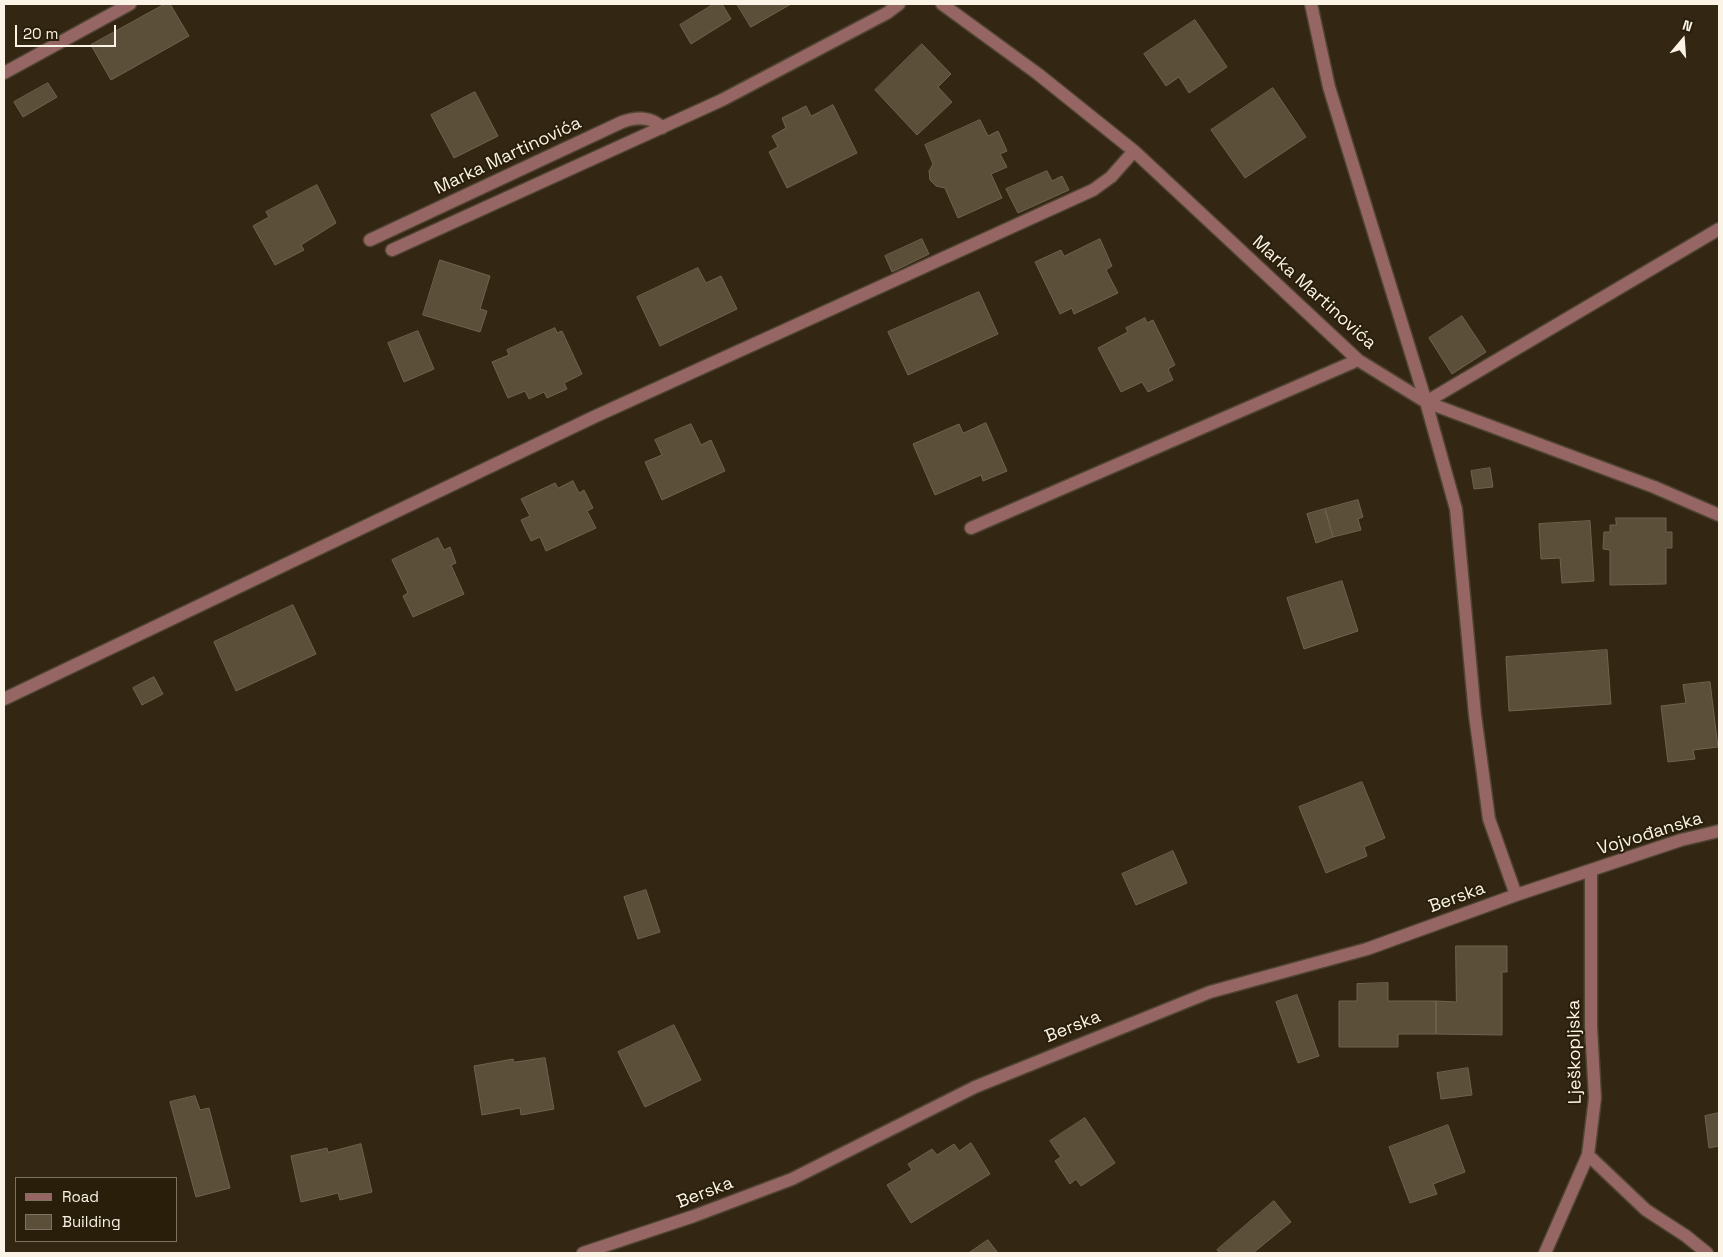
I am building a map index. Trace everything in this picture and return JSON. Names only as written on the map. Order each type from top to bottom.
[{"type":"street","points":[[4,73],[130,4]]},
{"type":"street","name":"Marka Martinovića","points":[[392,250],[722,100],[887,13],[899,4]]},
{"type":"street","name":"Marka Martinovića","points":[[942,4],[1038,74],[1134,151],[1358,360],[1426,402],[1654,487],[1719,514]]},
{"type":"street","points":[[1311,4],[1329,87],[1426,402],[1456,509],[1475,715],[1489,819],[1501,858],[1516,895]]},
{"type":"street","name":"Marka Martinovića","points":[[370,240],[622,122],[635,118],[647,119],[662,128]]},
{"type":"street","points":[[4,699],[596,416],[1093,190],[1111,177],[1134,151]]},
{"type":"street","points":[[1426,402],[1719,228]]},
{"type":"street","points":[[970,528],[1358,360]]},
{"type":"street","name":"Vojvođanska","points":[[1590,871],[1681,840],[1719,831]]},
{"type":"street","name":"Berska","points":[[583,1253],[694,1216],[792,1179],[975,1087],[1210,992],[1367,949],[1516,895],[1590,871]]},
{"type":"street","name":"Lješkopljska","points":[[1545,1253],[1588,1155],[1596,1098],[1591,1027],[1590,871]]},
{"type":"street","points":[[1588,1155],[1646,1210],[1686,1236],[1707,1253]]},
{"type":"building","points":[[165,4],[170,4],[189,36],[111,80],[91,45]]},
{"type":"building","points":[[714,4],[722,4],[731,19],[691,44],[680,25]]},
{"type":"building","points":[[737,4],[791,4],[751,27]]},
{"type":"building","points":[[1195,20],[1227,67],[1189,93],[1179,77],[1166,86],[1144,54]]},
{"type":"building","points":[[922,44],[951,74],[938,87],[952,102],[917,135],[875,90]]},
{"type":"building","points":[[48,83],[57,97],[23,117],[14,102]]},
{"type":"building","points":[[1273,88],[1306,137],[1245,178],[1211,130]]},
{"type":"building","points":[[475,92],[498,136],[454,158],[431,115]]},
{"type":"building","points":[[833,105],[857,153],[787,188],[769,152],[778,147],[772,136],[786,128],[782,118],[806,106],[811,116]]},
{"type":"building","points":[[980,120],[988,136],[998,131],[1007,151],[1000,154],[1007,167],[991,174],[1002,198],[958,218],[945,188],[936,186],[930,180],[929,171],[933,164],[925,145]]},
{"type":"building","points":[[1047,171],[1052,181],[1062,176],[1069,190],[1018,213],[1006,189]]},
{"type":"building","points":[[317,185],[336,223],[301,245],[304,250],[275,265],[253,226],[269,217],[266,212]]},
{"type":"building","points":[[922,239],[929,254],[892,272],[885,256]]},
{"type":"building","points":[[1100,239],[1112,266],[1106,270],[1118,293],[1074,314],[1072,308],[1060,314],[1035,262],[1061,250],[1064,256]]},
{"type":"building","points":[[440,260],[490,276],[480,309],[487,311],[480,332],[423,315]]},
{"type":"building","points":[[698,268],[706,283],[721,276],[737,309],[660,346],[637,297]]},
{"type":"building","points":[[979,292],[998,334],[908,375],[888,332]]},
{"type":"building","points":[[1462,316],[1486,352],[1452,374],[1429,338]]},
{"type":"building","points":[[1145,318],[1147,323],[1153,320],[1175,365],[1168,369],[1173,380],[1148,392],[1142,382],[1121,392],[1098,348],[1128,332],[1126,328]]},
{"type":"building","points":[[555,328],[557,333],[562,331],[582,374],[564,383],[567,389],[547,398],[544,392],[529,399],[525,391],[508,398],[492,362],[509,355],[507,350]]},
{"type":"building","points":[[418,331],[434,369],[404,382],[388,343]]},
{"type":"building","points":[[986,423],[1007,471],[983,481],[981,475],[935,495],[913,444],[959,424],[963,433]]},
{"type":"building","points":[[691,424],[701,445],[711,440],[725,471],[662,500],[645,462],[662,455],[655,440]]},
{"type":"building","points":[[1490,468],[1493,487],[1474,489],[1471,471]]},
{"type":"building","points":[[573,481],[579,493],[584,490],[593,508],[587,511],[596,528],[546,551],[540,537],[531,541],[521,520],[530,516],[521,499],[555,483],[558,488]]},
{"type":"building","points":[[1358,500],[1363,517],[1358,519],[1361,530],[1333,537],[1325,509]]},
{"type":"building","points":[[1325,509],[1333,537],[1316,543],[1307,514]]},
{"type":"building","points":[[1616,518],[1666,518],[1666,532],[1672,532],[1672,548],[1666,548],[1666,584],[1610,585],[1610,550],[1603,549],[1604,532],[1610,532],[1610,525],[1616,525]]},
{"type":"building","points":[[1590,521],[1594,581],[1562,583],[1560,558],[1541,559],[1539,524]]},
{"type":"building","points":[[438,538],[444,550],[450,547],[456,563],[451,565],[464,594],[413,617],[403,596],[408,593],[392,560]]},
{"type":"building","points":[[1342,581],[1358,631],[1304,649],[1287,598]]},
{"type":"building","points":[[293,605],[316,654],[236,691],[214,642]]},
{"type":"building","points":[[1607,650],[1611,704],[1509,711],[1506,657]]},
{"type":"building","points":[[154,677],[163,694],[142,705],[133,688]]},
{"type":"building","points":[[1710,682],[1718,747],[1693,750],[1695,759],[1668,762],[1661,706],[1686,703],[1683,685]]},
{"type":"building","points":[[1362,782],[1385,838],[1364,847],[1367,856],[1326,873],[1299,807]]},
{"type":"building","points":[[1173,851],[1187,883],[1136,905],[1122,874]]},
{"type":"building","points":[[646,890],[660,932],[638,939],[624,897]]},
{"type":"building","points":[[1456,946],[1507,946],[1507,972],[1502,972],[1502,1035],[1436,1034],[1436,1001],[1456,1002]]},
{"type":"building","points":[[1388,983],[1388,1001],[1436,1001],[1436,1034],[1398,1034],[1398,1047],[1339,1047],[1339,1001],[1357,1001],[1357,984]]},
{"type":"building","points":[[1297,995],[1319,1056],[1298,1063],[1276,1002]]},
{"type":"building","points":[[674,1025],[701,1080],[645,1107],[618,1052]]},
{"type":"building","points":[[545,1058],[554,1109],[521,1115],[520,1108],[482,1115],[474,1066],[513,1059],[514,1062]]},
{"type":"building","points":[[1468,1068],[1472,1095],[1441,1099],[1437,1073]]},
{"type":"building","points":[[195,1096],[200,1110],[209,1108],[230,1188],[196,1197],[170,1102]]},
{"type":"building","points":[[1719,1113],[1719,1146],[1709,1148],[1705,1116]]},
{"type":"building","points":[[1085,1118],[1115,1163],[1081,1186],[1076,1179],[1070,1184],[1055,1161],[1061,1157],[1050,1141]]},
{"type":"building","points":[[1448,1125],[1465,1172],[1433,1184],[1437,1194],[1410,1203],[1389,1147]]},
{"type":"building","points":[[971,1143],[990,1174],[911,1223],[887,1185],[912,1170],[908,1164],[932,1149],[937,1155],[954,1144],[959,1151]]},
{"type":"building","points":[[361,1144],[372,1192],[340,1200],[338,1193],[301,1202],[291,1156],[327,1148],[328,1152]]},
{"type":"building","points":[[1274,1201],[1291,1222],[1253,1253],[1220,1253],[1217,1250]]},
{"type":"building","points":[[988,1240],[998,1253],[969,1253]]}]
